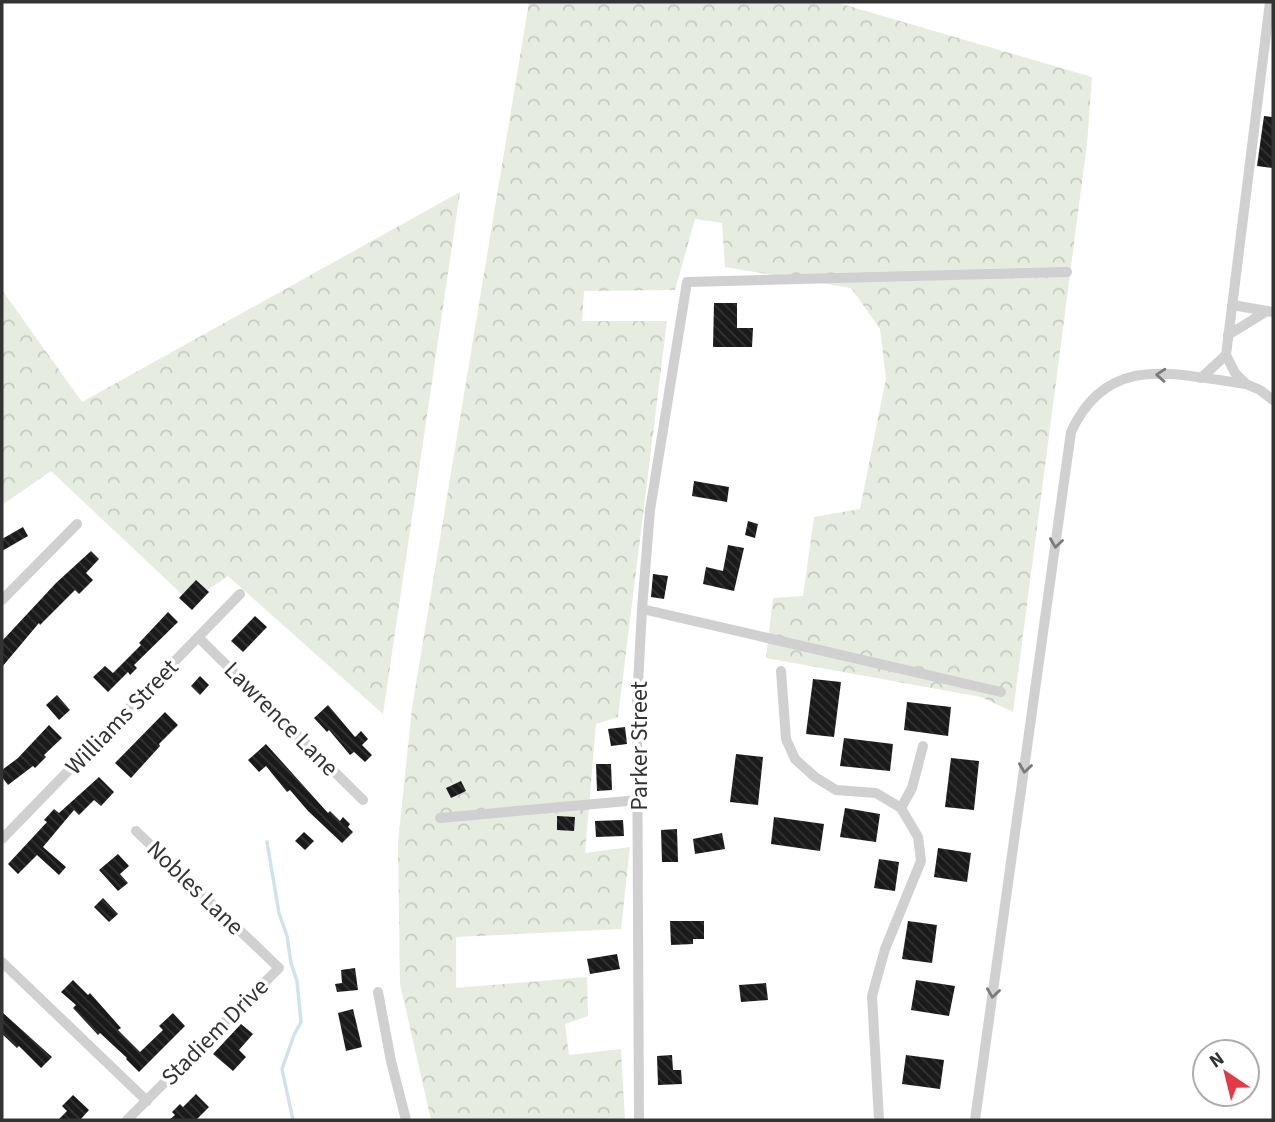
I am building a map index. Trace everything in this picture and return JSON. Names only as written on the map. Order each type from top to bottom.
[{"type":"street","points":[[1246,384],[1235,373],[1226,355],[1270,2]]},
{"type":"street","name":"Parker Street","points":[[639,1120],[637,703],[642,609],[650,510],[687,282],[1067,272]]},
{"type":"street","points":[[1232,305],[1270,312]]},
{"type":"street","points":[[1228,335],[1270,312]]},
{"type":"street","points":[[1201,378],[1226,355]]},
{"type":"street","points":[[975,1120],[1071,432],[1086,405],[1096,394],[1118,380],[1132,375],[1153,374],[1246,384],[1273,400]]},
{"type":"street","points":[[2,600],[77,524]]},
{"type":"street","name":"Williams Street","points":[[2,839],[240,594]]},
{"type":"street","points":[[642,609],[1001,692]]},
{"type":"street","name":"Lawrence Lane","points":[[199,638],[363,800]]},
{"type":"street","points":[[781,671],[786,739],[795,760],[836,790],[876,793],[901,808],[918,837],[921,861],[885,949],[872,996],[879,1120]]},
{"type":"street","points":[[901,808],[912,788],[923,746]]},
{"type":"street","points":[[440,818],[639,800]]},
{"type":"street","name":"Nobles Lane","points":[[136,831],[254,944]]},
{"type":"street","name":"Stadiem Drive","points":[[127,1120],[279,968],[254,944]]},
{"type":"street","points":[[2,962],[147,1101]]},
{"type":"street","points":[[378,992],[406,1120]]},
{"type":"green space","points":[[529,2],[835,2],[1092,77],[1087,144],[1013,712],[981,697],[766,658],[773,598],[803,596],[814,517],[860,509],[886,378],[880,329],[851,288],[725,267],[722,223],[695,219],[675,290],[584,291],[582,321],[667,321],[618,717],[596,724],[585,853],[630,847],[621,929],[456,937],[456,988],[587,977],[588,1016],[565,1024],[569,1055],[621,1049],[625,1120],[431,1120],[400,984],[398,842],[412,708]]},
{"type":"green space","points":[[460,192],[383,714],[228,576],[190,602],[51,471],[2,505],[2,290],[82,402]]},
{"type":"building","points":[[1264,116],[1273,117],[1273,168],[1257,166]]},
{"type":"building","points":[[714,303],[737,303],[737,328],[753,328],[752,347],[713,347]]},
{"type":"building","points":[[694,481],[729,487],[727,502],[692,496]]},
{"type":"building","points":[[748,521],[758,524],[755,538],[745,535]]},
{"type":"building","points":[[23,527],[28,536],[2,551],[2,539]]},
{"type":"building","points":[[728,545],[744,548],[734,591],[703,584],[706,567],[723,571]]},
{"type":"building","points":[[91,551],[99,559],[86,573],[93,580],[79,594],[75,590],[40,625],[39,623],[2,667],[2,641],[56,583]]},
{"type":"building","points":[[653,574],[668,576],[664,599],[651,597]]},
{"type":"building","points":[[196,580],[209,592],[192,610],[179,598]]},
{"type":"building","points":[[168,612],[178,622],[134,665],[137,668],[130,675],[128,672],[108,692],[93,677],[105,666],[113,673]]},
{"type":"building","points":[[255,616],[267,627],[243,652],[231,641]]},
{"type":"building","points":[[200,676],[209,685],[200,695],[191,686]]},
{"type":"building","points":[[813,679],[841,682],[834,737],[806,734]]},
{"type":"building","points":[[57,695],[70,710],[59,720],[46,705]]},
{"type":"building","points":[[907,702],[951,707],[948,736],[904,730]]},
{"type":"building","points":[[328,705],[355,737],[361,731],[368,739],[362,745],[372,755],[365,762],[354,752],[350,755],[329,730],[327,732],[314,718]]},
{"type":"building","points":[[165,712],[178,725],[131,778],[115,763]]},
{"type":"building","points":[[49,725],[62,738],[35,768],[33,766],[8,785],[2,777],[2,770],[18,758]]},
{"type":"building","points":[[625,727],[627,744],[611,746],[608,729]]},
{"type":"building","points":[[844,738],[893,744],[890,771],[840,766]]},
{"type":"building","points":[[266,744],[328,813],[330,811],[340,821],[343,817],[350,824],[348,827],[353,832],[342,843],[290,790],[287,792],[266,766],[259,772],[248,760]]},
{"type":"building","points":[[736,754],[763,757],[758,805],[730,802]]},
{"type":"building","points":[[951,758],[979,761],[974,810],[945,807]]},
{"type":"building","points":[[596,764],[611,764],[612,790],[597,791]]},
{"type":"building","points":[[99,777],[114,792],[101,806],[94,800],[79,815],[74,810],[43,847],[66,867],[59,875],[37,855],[18,874],[8,864],[47,822],[44,820],[54,809],[59,813]]},
{"type":"building","points":[[461,781],[466,791],[451,798],[446,788]]},
{"type":"building","points":[[845,808],[880,814],[876,842],[840,837]]},
{"type":"building","points":[[557,816],[575,817],[574,831],[557,830]]},
{"type":"building","points":[[774,817],[824,824],[820,851],[771,844]]},
{"type":"building","points":[[623,820],[624,836],[596,837],[595,821]]},
{"type":"building","points":[[677,829],[678,862],[662,862],[661,830]]},
{"type":"building","points":[[304,832],[314,841],[305,850],[295,841]]},
{"type":"building","points":[[722,833],[725,849],[695,854],[693,839]]},
{"type":"building","points":[[938,848],[971,853],[967,882],[934,877]]},
{"type":"building","points":[[118,854],[129,866],[120,874],[128,883],[118,891],[99,870]]},
{"type":"building","points":[[879,859],[899,862],[895,891],[874,888]]},
{"type":"building","points":[[103,898],[118,914],[109,922],[94,907]]},
{"type":"building","points":[[670,921],[704,921],[704,939],[693,939],[693,944],[671,945]]},
{"type":"building","points":[[908,921],[937,925],[932,963],[902,959]]},
{"type":"building","points":[[617,954],[620,969],[590,974],[587,959]]},
{"type":"building","points":[[355,968],[358,990],[337,992],[335,984],[342,983],[341,970]]},
{"type":"building","points":[[73,980],[88,995],[90,993],[121,1028],[118,1030],[140,1052],[163,1030],[159,1026],[173,1013],[185,1026],[139,1072],[100,1033],[98,1035],[73,1008],[76,1005],[61,992]]},
{"type":"building","points":[[916,980],[955,986],[949,1016],[911,1010]]},
{"type":"building","points":[[766,983],[768,1000],[741,1002],[739,985]]},
{"type":"building","points":[[353,1009],[362,1047],[346,1051],[338,1013]]},
{"type":"building","points":[[2,1012],[52,1057],[41,1068],[19,1046],[17,1048],[2,1034]]},
{"type":"building","points":[[241,1024],[253,1034],[239,1050],[246,1057],[233,1071],[213,1054]]},
{"type":"building","points":[[672,1055],[673,1070],[681,1070],[682,1084],[658,1085],[657,1056]]},
{"type":"building","points":[[906,1055],[944,1060],[940,1089],[902,1084]]},
{"type":"building","points":[[196,1094],[209,1107],[196,1120],[169,1120],[175,1115],[172,1112],[180,1104],[183,1107]]},
{"type":"building","points":[[73,1095],[89,1110],[80,1120],[58,1120],[67,1111],[62,1106]]},
{"type":"waterway","points":[[267,842],[279,913],[297,981],[301,1022],[282,1069],[293,1120]]}]
